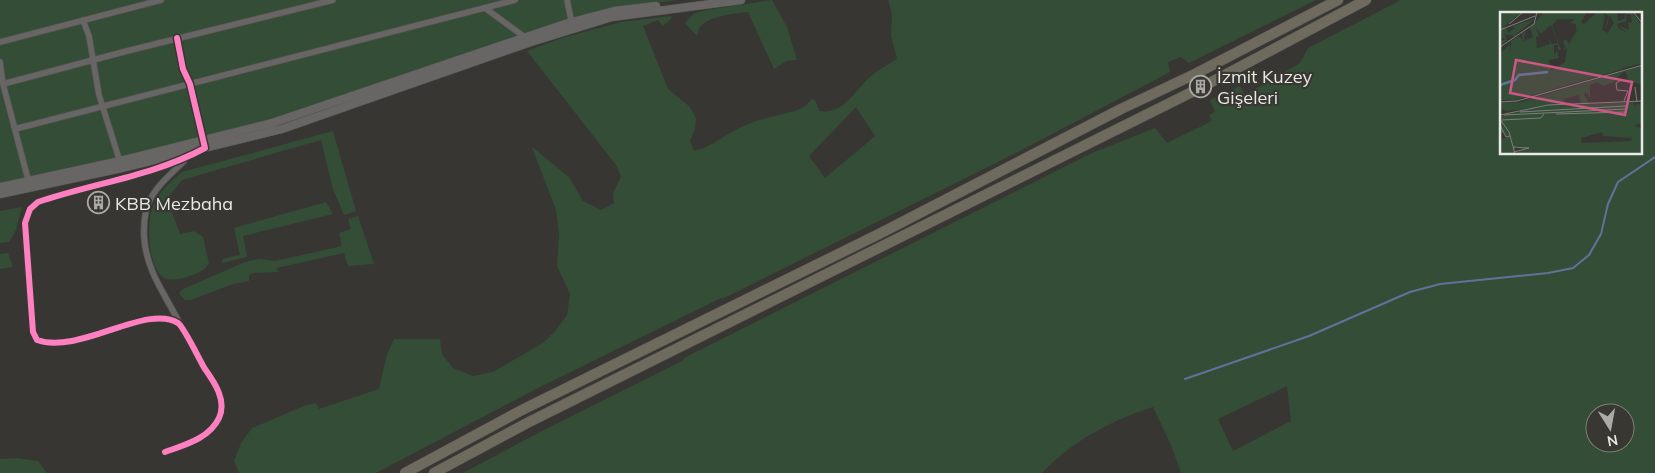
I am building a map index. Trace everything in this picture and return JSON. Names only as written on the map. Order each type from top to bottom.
[{"type":"highway","points":[[405,473],[522,410],[881,233],[1338,0]]},
{"type":"highway","points":[[434,473],[529,422],[1202,87],[1366,0]]},
{"type":"main road","points":[[0,194],[30,185],[205,144],[282,129],[614,11],[702,0]]},
{"type":"main road","points":[[573,25],[612,17],[741,0]]},
{"type":"main road","points":[[0,187],[30,185]]},
{"type":"street","points":[[0,42],[161,0]]},
{"type":"street","points":[[3,84],[177,38],[333,0]]},
{"type":"street","points":[[15,129],[515,0]]},
{"type":"street","points":[[567,0],[573,25]]},
{"type":"street","points":[[485,8],[528,40]]},
{"type":"street","points":[[83,20],[89,36],[102,107],[121,165]]},
{"type":"street","points":[[165,452],[196,441],[218,419],[221,409],[221,399],[216,385],[180,324],[148,263],[145,251],[144,224],[149,202],[164,181],[186,158],[205,144],[190,84],[183,69],[177,38]]},
{"type":"street","points":[[0,62],[3,84],[30,185]]},
{"type":"street","points":[[180,324],[171,320],[156,319],[132,324],[93,337],[61,343],[48,344],[37,340],[32,332],[25,223],[30,209],[38,202],[144,173],[186,158]]},
{"type":"green space","points":[[0,0],[679,0],[605,9],[247,128],[0,187]]},
{"type":"green space","points":[[772,0],[787,27],[797,60],[787,61],[774,69],[748,12],[711,19],[701,26],[697,36],[685,23],[693,14],[706,10]]},
{"type":"green space","points":[[888,0],[1316,0],[1189,63],[1181,57],[1168,62],[1170,72],[1018,152],[536,389],[376,473],[239,473],[234,461],[241,443],[252,428],[304,406],[316,403],[319,409],[379,389],[387,354],[394,339],[440,339],[442,354],[453,368],[473,376],[493,372],[543,343],[567,315],[570,294],[557,266],[559,234],[556,210],[532,147],[569,177],[583,201],[601,210],[614,203],[613,194],[621,176],[616,165],[527,51],[562,38],[621,22],[671,16],[672,18],[663,26],[658,20],[643,26],[668,89],[689,106],[696,118],[695,129],[690,141],[694,151],[710,145],[747,125],[795,111],[807,105],[812,98],[816,102],[819,111],[828,111],[842,106],[873,74],[897,59],[891,36],[892,13]],"holes":[[[856,107],[875,136],[825,178],[809,156]]]},
{"type":"green space","points":[[1401,0],[1655,0],[1655,473],[1181,473],[1171,445],[1153,407],[1123,418],[1079,441],[1042,473],[463,473],[684,360],[684,358],[1092,153],[1155,128],[1167,143],[1212,121],[1209,115],[1215,112],[1210,100],[1240,86],[1245,95],[1300,63],[1308,48]],"holes":[[[1287,386],[1291,421],[1233,451],[1218,419]]]},
{"type":"green space","points":[[333,131],[356,211],[344,215],[333,189],[321,140],[182,180],[167,199],[180,234],[194,231],[203,237],[209,263],[200,272],[173,280],[164,278],[158,273],[151,254],[149,231],[151,211],[162,191],[182,172]]},
{"type":"green space","points":[[326,202],[333,214],[243,236],[247,257],[222,263],[222,259],[240,255],[234,228]]},
{"type":"green space","points":[[22,207],[16,230],[9,242],[0,243],[0,211]]},
{"type":"green space","points":[[358,216],[374,264],[348,266],[344,253],[277,268],[278,272],[253,273],[249,275],[249,281],[233,284],[191,300],[185,300],[179,293],[183,289],[245,262],[259,259],[275,261],[342,246],[339,233],[351,229],[348,219]]},
{"type":"green space","points":[[8,253],[13,267],[0,269],[0,254]]},
{"type":"green space","points":[[16,458],[38,461],[47,473],[0,473],[0,459]]},
{"type":"waterway","points":[[1185,379],[1309,336],[1410,292],[1440,284],[1548,273],[1573,268],[1589,255],[1601,234],[1608,204],[1618,182],[1655,157]]},
{"type":"cycle path","points":[[165,452],[188,444],[203,436],[215,425],[222,405],[216,386],[181,326],[178,323],[165,319],[149,319],[72,341],[54,343],[37,340],[33,332],[25,223],[30,209],[38,202],[165,166],[205,148],[190,84],[183,69],[177,38]]},
{"type":"place","name":"İzmit Kuzey Gişeleri","points":[[1201,86]]},
{"type":"place","name":"KBB Mezbaha","points":[[99,203]]}]
